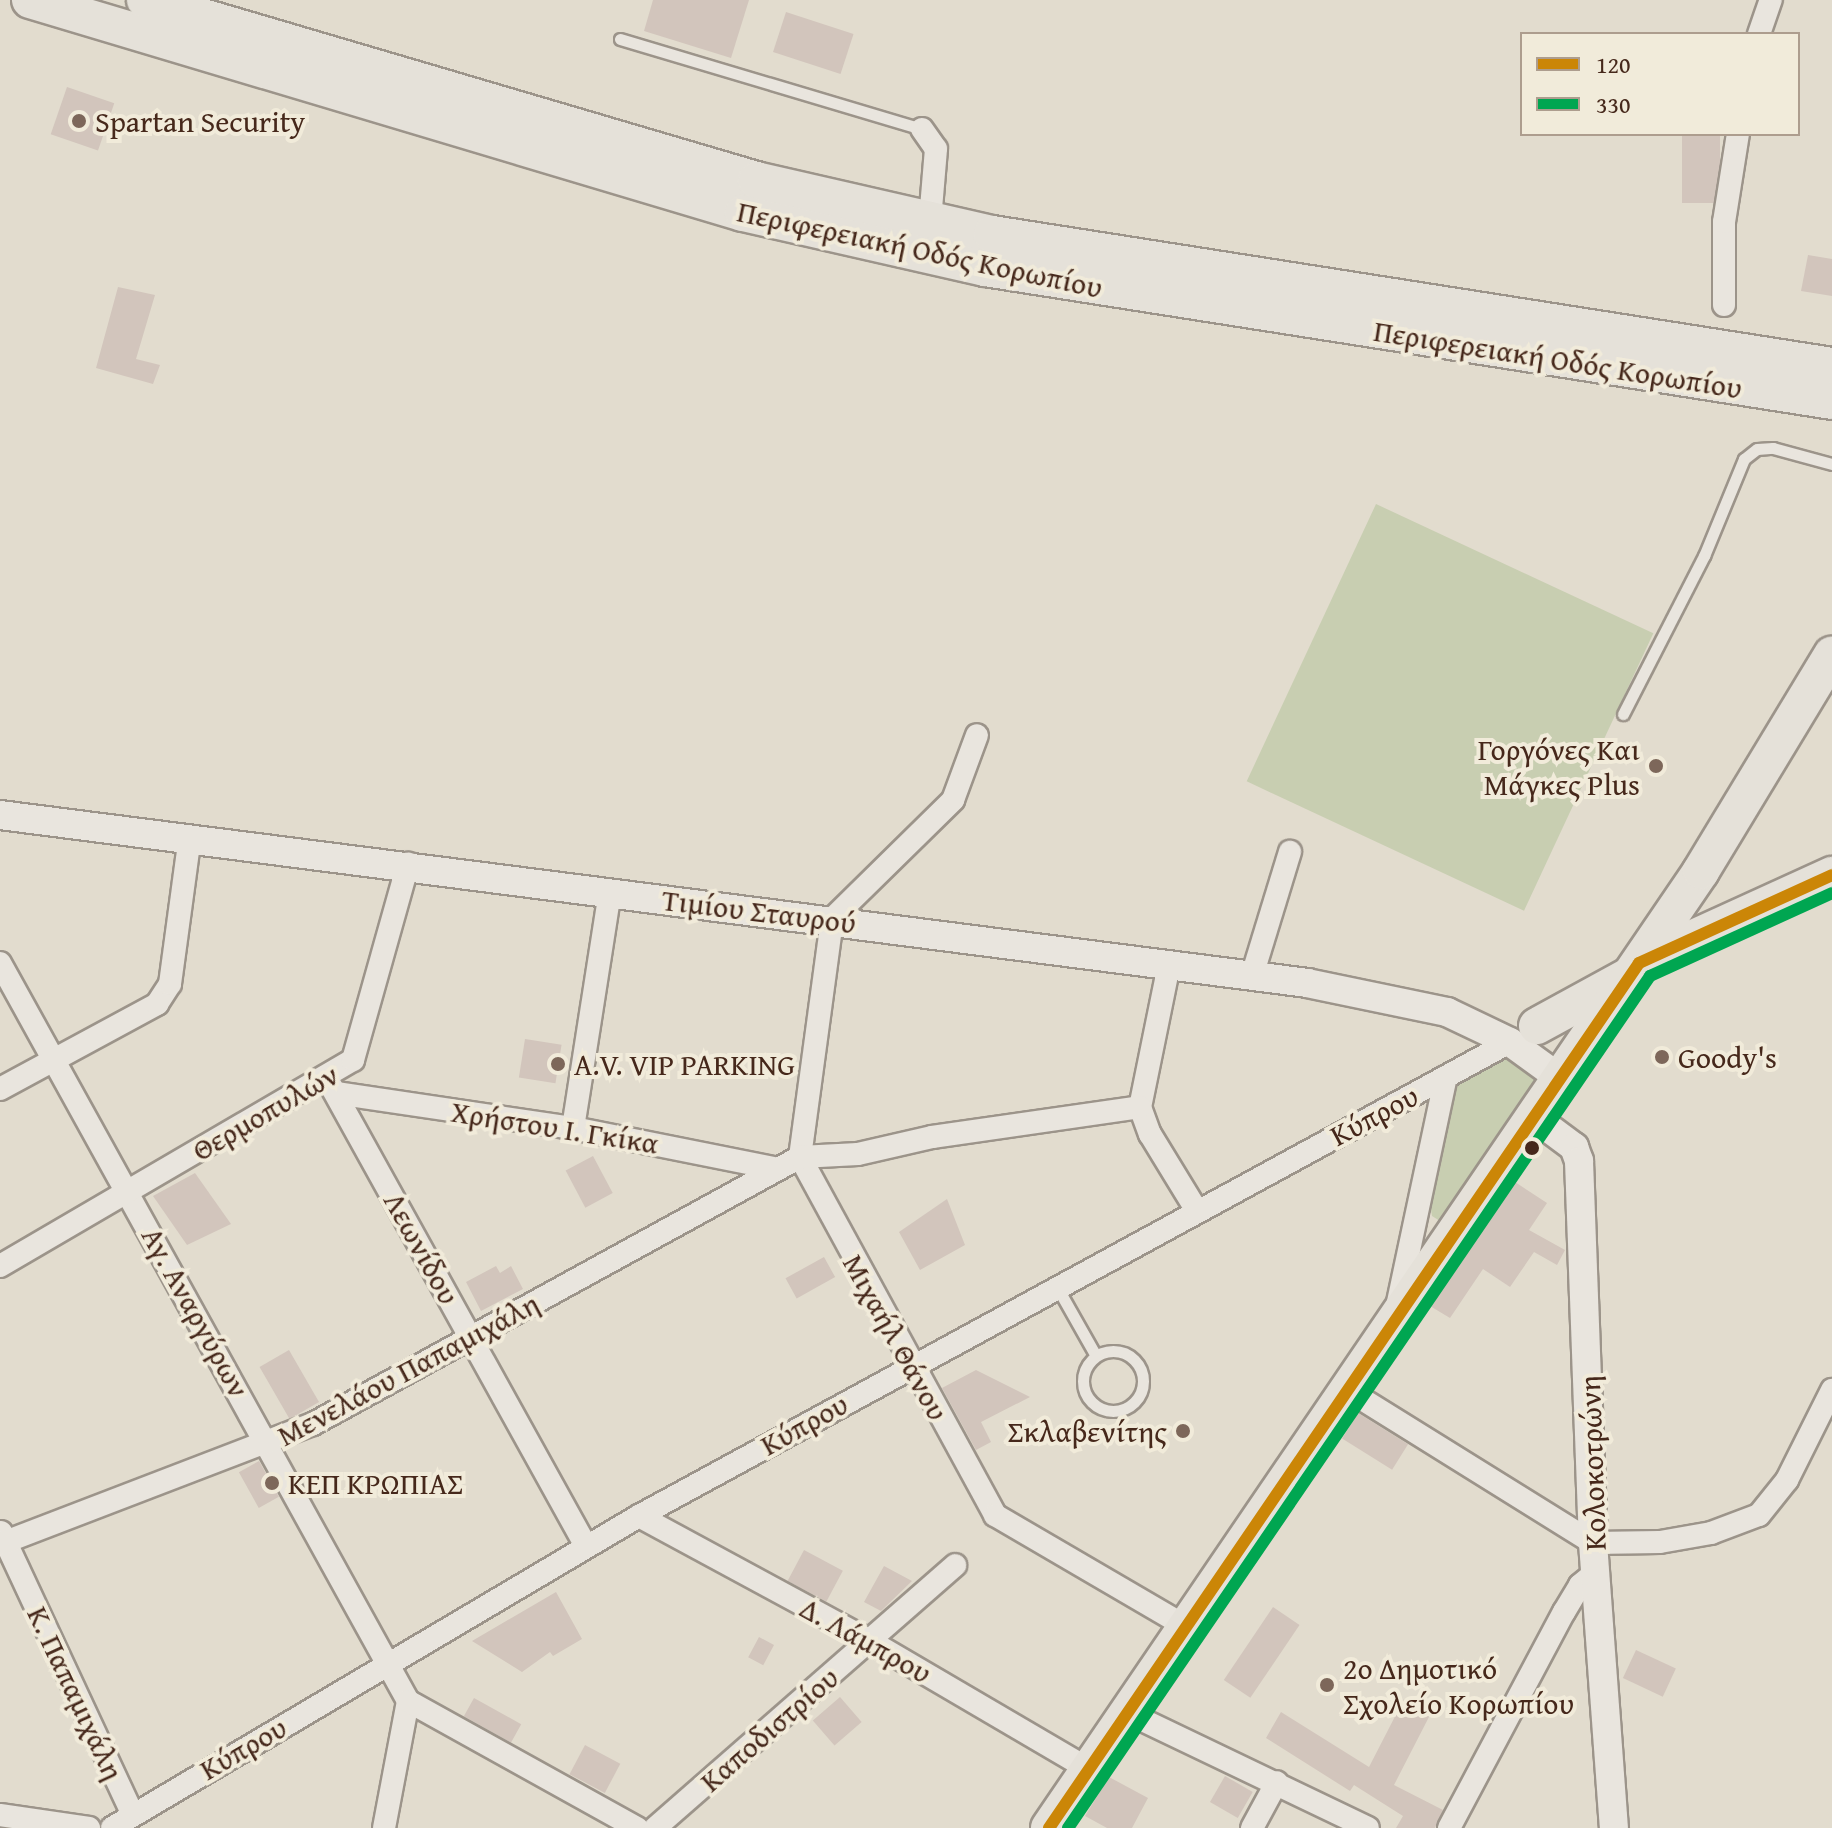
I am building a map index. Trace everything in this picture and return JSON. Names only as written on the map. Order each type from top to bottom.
[{"type":"main road","name":"Περιφερειακή Οδός Κορωπίου","points":[[30,0],[743,213],[942,259],[1136,294],[1832,401]]},
{"type":"main road","name":"Περιφερειακή Οδός Κορωπίου","points":[[145,0],[756,180],[930,220],[1144,260],[1832,366]]},
{"type":"main road","points":[[1049,1828],[1636,969],[1701,871],[1832,655]]},
{"type":"main road","points":[[1523,1034],[1636,969],[1832,875]]},
{"type":"street","points":[[1760,32],[1771,0]]},
{"type":"street","points":[[922,129],[933,139],[937,160],[930,220]]},
{"type":"street","points":[[1724,305],[1724,222],[1738,136]]},
{"type":"street","points":[[800,1157],[832,919],[953,800],[977,735]]},
{"type":"street","name":"Τιμίου Σταυρού","points":[[0,815],[408,864],[1252,976],[1447,1012],[1523,1034],[1570,1067]]},
{"type":"street","points":[[0,1089],[157,1004],[170,984],[190,837]]},
{"type":"street","points":[[1252,976],[1290,852]]},
{"type":"street","name":"Θερμοπυλών","points":[[0,1266],[130,1191],[331,1085],[360,1050],[408,864]]},
{"type":"street","points":[[573,1128],[610,892]]},
{"type":"street","name":"Αγ. Αναργύρων","points":[[0,963],[58,1059],[408,1701]]},
{"type":"street","points":[[1169,965],[1140,1107],[1150,1134],[1197,1211]]},
{"type":"street","name":"Κύπρου","points":[[112,1828],[132,1813],[639,1516],[909,1366],[1523,1034]]},
{"type":"street","points":[[1401,1317],[1446,1077]]},
{"type":"street","name":"Χρήστου Ι. Γκίκα","points":[[331,1085],[573,1128],[773,1168]]},
{"type":"street","name":"Λεωνίδου","points":[[331,1085],[586,1546]]},
{"type":"street","name":"Μενελάου Παπαμιχάλη","points":[[2,1539],[267,1444],[472,1338],[773,1168],[800,1157],[858,1154],[932,1137],[1140,1107]]},
{"type":"street","name":"Κολοκοτρώνη","points":[[1535,1118],[1574,1147],[1579,1161],[1593,1543],[1614,1828]]},
{"type":"street","name":"Μιχαήλ Θάνου","points":[[800,1157],[909,1366],[995,1515],[1187,1627]]},
{"type":"street","points":[[1349,1391],[1593,1543],[1660,1542],[1711,1533],[1759,1515],[1787,1480],[1832,1390]]},
{"type":"street","name":"Δ. Λάμπρου","points":[[639,1516],[870,1641],[1090,1770]]},
{"type":"street","name":"Κ. Παπαμιχάλη","points":[[2,1539],[132,1813]]},
{"type":"street","name":"Καποδιστρίου","points":[[655,1828],[955,1565]]},
{"type":"street","points":[[1449,1828],[1564,1612],[1580,1585],[1596,1572]]},
{"type":"street","points":[[384,1828],[408,1701],[637,1828]]},
{"type":"street","points":[[1128,1713],[1368,1828]]},
{"type":"street","points":[[1252,1828],[1277,1782]]},
{"type":"street","points":[[0,1815],[89,1828]]},
{"type":"lane","points":[[620,39],[922,129]]},
{"type":"lane","points":[[1623,714],[1704,556],[1744,459],[1757,449],[1773,448],[1832,464]]},
{"type":"lane","points":[[1057,1286],[1096,1356]]},
{"type":"lane","points":[[1114,1351],[1137,1365],[1141,1392],[1129,1406],[1109,1411],[1091,1402],[1084,1373],[1096,1356],[1114,1351]]},
{"type":"green space","points":[[1376,504],[1653,633],[1524,911],[1247,781]]},
{"type":"green space","points":[[1509,1054],[1534,1070],[1535,1080],[1440,1221],[1432,1216],[1429,1197],[1454,1088]]},
{"type":"building","points":[[653,0],[749,0],[731,58],[644,31]]},
{"type":"building","points":[[786,12],[854,34],[841,74],[773,52]]},
{"type":"building","points":[[67,87],[114,103],[98,151],[51,134]]},
{"type":"building","points":[[1682,136],[1720,136],[1720,203],[1682,203]]},
{"type":"building","points":[[1808,255],[1832,259],[1832,296],[1801,291]]},
{"type":"building","points":[[118,287],[155,295],[136,359],[160,365],[153,384],[96,368]]},
{"type":"building","points":[[525,1039],[562,1045],[555,1083],[519,1078]]},
{"type":"building","points":[[593,1156],[613,1193],[585,1208],[566,1171]]},
{"type":"building","points":[[195,1173],[231,1224],[187,1245],[153,1196]]},
{"type":"building","points":[[1515,1182],[1547,1203],[1529,1230],[1565,1250],[1557,1265],[1534,1252],[1510,1287],[1483,1269],[1450,1318],[1430,1306]]},
{"type":"building","points":[[947,1199],[965,1245],[920,1270],[899,1232]]},
{"type":"building","points":[[824,1257],[835,1277],[797,1298],[786,1278]]},
{"type":"building","points":[[496,1266],[500,1273],[511,1266],[523,1289],[481,1311],[466,1282]]},
{"type":"building","points":[[289,1350],[319,1402],[290,1419],[260,1367]]},
{"type":"building","points":[[976,1370],[1030,1397],[981,1422],[991,1442],[976,1450],[942,1388]]},
{"type":"building","points":[[1358,1413],[1408,1444],[1392,1470],[1342,1438]]},
{"type":"building","points":[[259,1461],[279,1497],[259,1508],[239,1472]]},
{"type":"building","points":[[804,1550],[843,1571],[826,1602],[788,1581]]},
{"type":"building","points":[[884,1566],[912,1581],[881,1611],[864,1602]]},
{"type":"building","points":[[556,1592],[582,1639],[553,1656],[550,1652],[522,1672],[472,1641]]},
{"type":"building","points":[[1273,1607],[1300,1625],[1250,1698],[1224,1680]]},
{"type":"building","points":[[759,1637],[774,1645],[763,1665],[748,1657]]},
{"type":"building","points":[[1636,1650],[1676,1669],[1663,1697],[1623,1678]]},
{"type":"building","points":[[840,1697],[862,1722],[834,1746],[813,1721]]},
{"type":"building","points":[[474,1698],[521,1724],[511,1743],[464,1716]]},
{"type":"building","points":[[1404,1699],[1430,1715],[1394,1785],[1443,1810],[1435,1828],[1396,1828],[1403,1816],[1354,1785],[1350,1791],[1266,1738],[1281,1712],[1369,1767]]},
{"type":"building","points":[[585,1745],[620,1764],[605,1793],[570,1774]]},
{"type":"building","points":[[1225,1776],[1253,1792],[1238,1818],[1210,1802]]},
{"type":"building","points":[[1109,1777],[1148,1798],[1132,1828],[1107,1828],[1085,1816]]},
{"type":"transit line","name":"120","points":[[1639,963],[1832,875]]},
{"type":"transit line","name":"330","points":[[1068,1828],[1650,976],[1832,893]]},
{"type":"transit line","name":"120","points":[[1049,1828],[1639,963]]},
{"type":"place","name":"Spartan Security","points":[[79,121]]},
{"type":"place","name":"Γοργόνες Και Μάγκες Plus","points":[[1656,766]]},
{"type":"place","name":"Goody's","points":[[1662,1057]]},
{"type":"place","name":"A.V. VIP PARKING","points":[[558,1064]]},
{"type":"place","name":"Σκλαβενίτης","points":[[1183,1431]]},
{"type":"place","name":"ΚΕΠ ΚΡΩΠΙΑΣ","points":[[272,1483]]},
{"type":"place","name":"2ο Δημοτικό Σχολείο Κορωπίου","points":[[1327,1685]]}]
